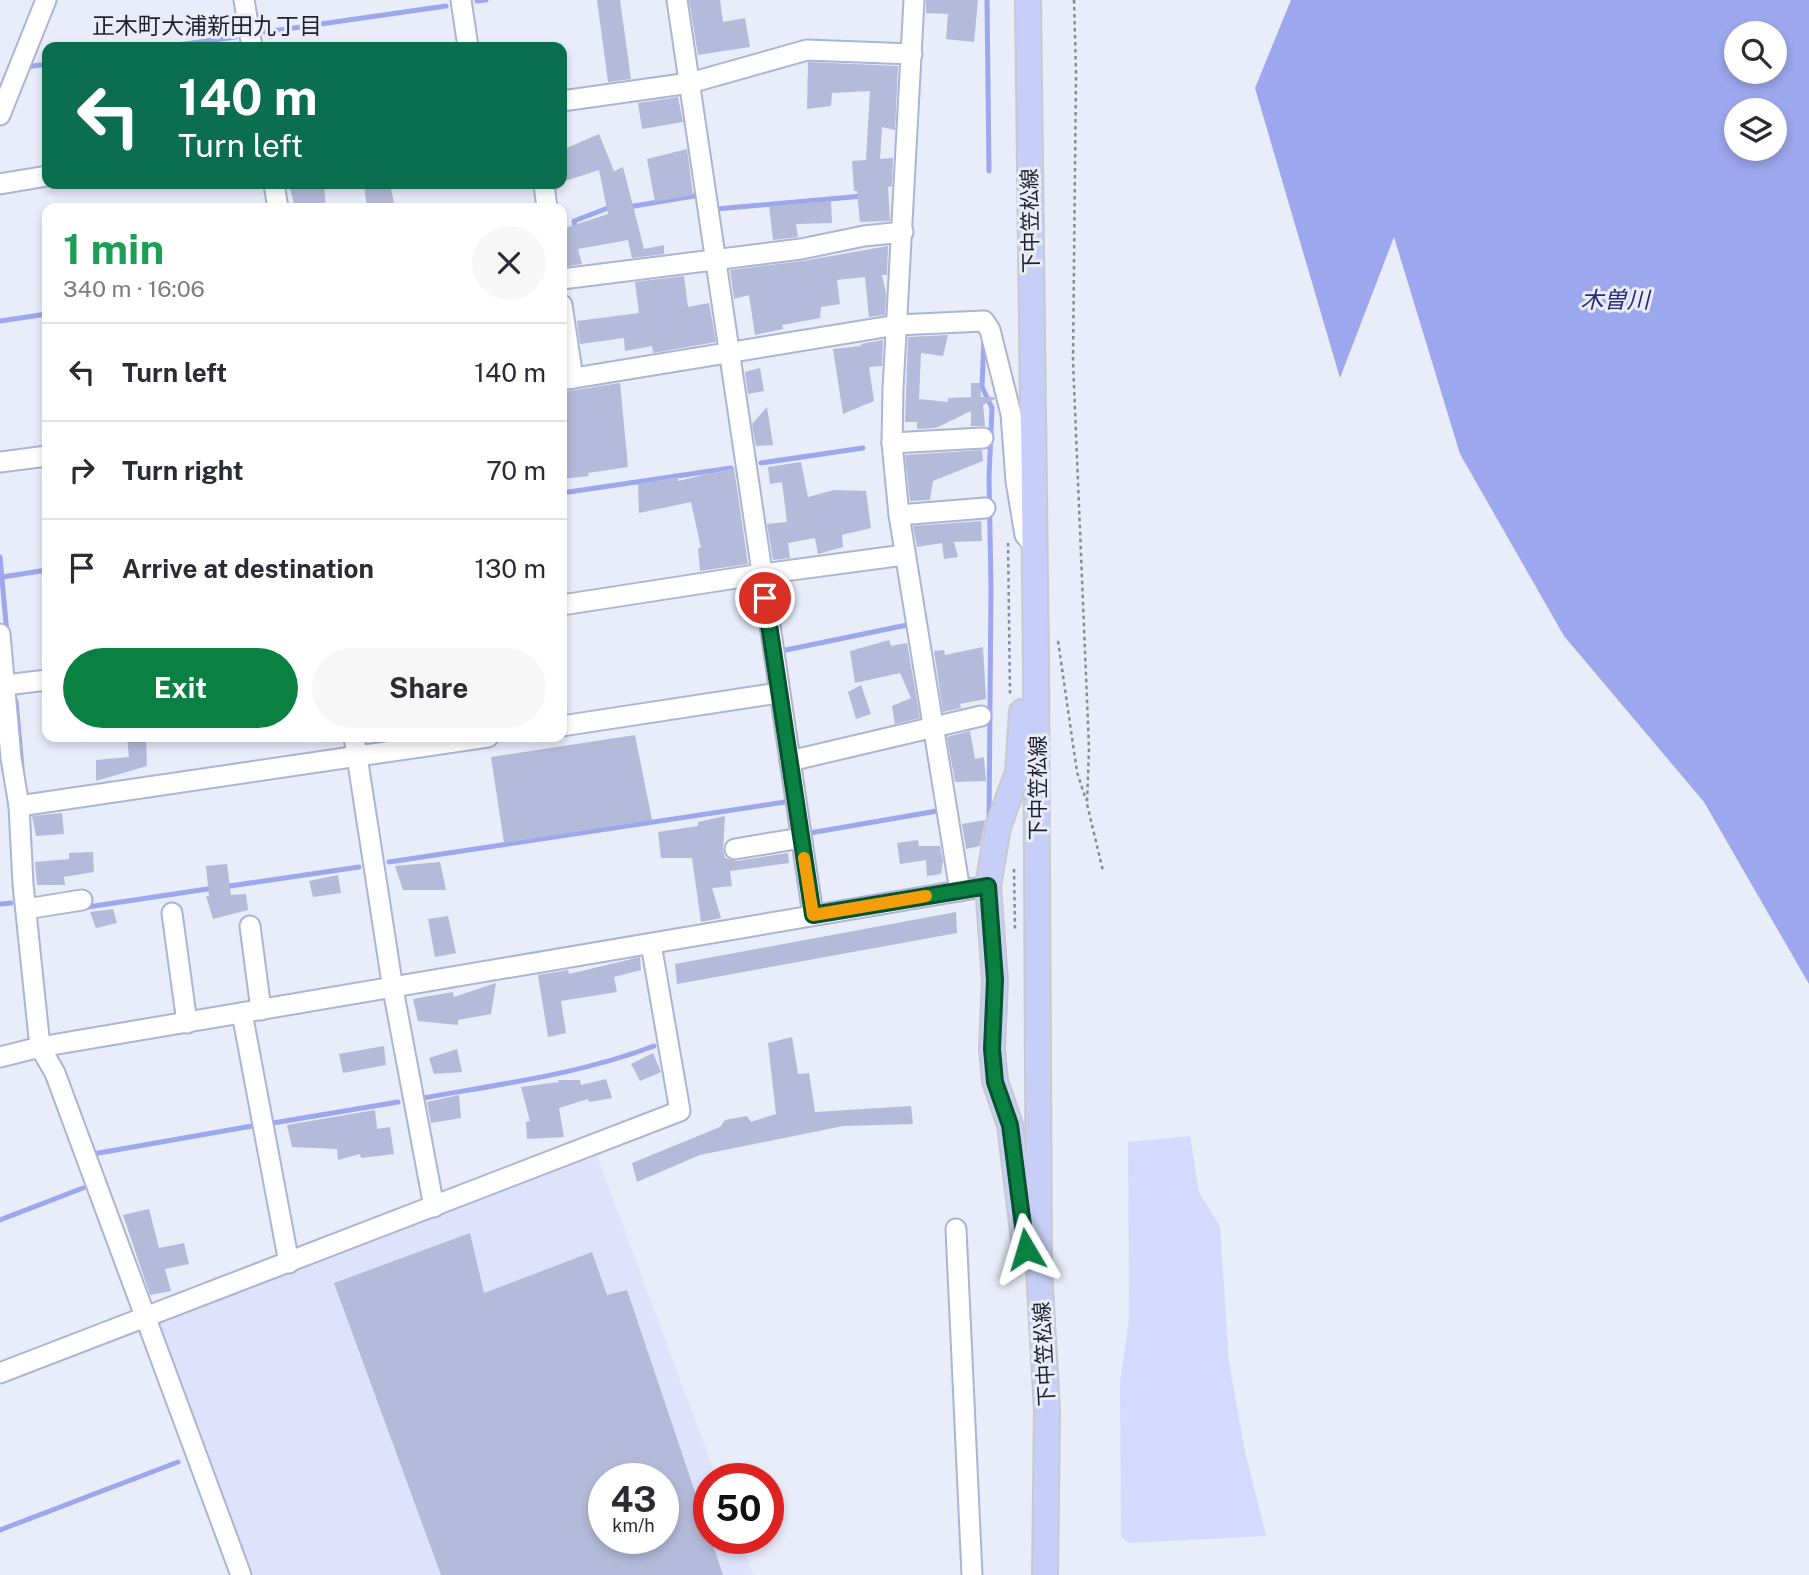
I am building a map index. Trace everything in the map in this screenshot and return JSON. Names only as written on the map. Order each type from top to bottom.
[{"type":"main road","name":"下中笠松線","points":[[1028,0],[1036,662],[1039,1270],[1047,1410],[1045,1575]]},
{"type":"main road","points":[[1036,662],[1024,682],[1018,772],[998,827],[988,886],[995,980],[992,1049],[995,1082],[1010,1125],[1026,1249],[1039,1270]]},
{"type":"street","points":[[0,114],[46,0]]},
{"type":"street","points":[[244,0],[251,42]]},
{"type":"street","points":[[461,0],[467,42]]},
{"type":"street","points":[[677,0],[778,694],[813,915]]},
{"type":"street","points":[[915,0],[892,443],[904,555],[960,891]]},
{"type":"street","points":[[567,100],[690,83],[807,50],[912,54]]},
{"type":"street","points":[[0,184],[42,177]]},
{"type":"street","points":[[567,278],[801,249],[864,236],[903,232]]},
{"type":"street","points":[[567,379],[897,326],[984,321],[990,330],[1011,414],[1016,481],[1025,535],[1033,544]]},
{"type":"street","points":[[892,443],[983,438]]},
{"type":"street","points":[[0,462],[42,457]]},
{"type":"street","points":[[899,515],[985,508]]},
{"type":"street","points":[[567,604],[904,555]]},
{"type":"street","points":[[0,634],[6,685],[5,759],[19,806],[40,1047],[55,1073],[241,1575]]},
{"type":"street","points":[[6,685],[42,681]]},
{"type":"street","points":[[567,725],[778,694]]},
{"type":"street","points":[[790,761],[981,716]]},
{"type":"street","points":[[19,806],[355,746],[414,742]]},
{"type":"street","points":[[355,746],[393,989],[434,1207]]},
{"type":"street","points":[[735,849],[801,838]]},
{"type":"street","points":[[0,1057],[40,1047],[988,886]]},
{"type":"street","points":[[26,909],[82,900]]},
{"type":"street","points":[[172,914],[187,1023]]},
{"type":"street","points":[[250,926],[252,1011],[289,1263]]},
{"type":"street","points":[[0,1373],[680,1111],[651,944]]},
{"type":"street","points":[[956,1229],[972,1575]]},
{"type":"path","points":[[1074,0],[1076,73],[1073,361],[1089,748],[1087,804]]},
{"type":"path","points":[[1008,535],[1010,702]]},
{"type":"path","points":[[1057,639],[1077,772],[1103,871]]},
{"type":"path","points":[[1014,867],[1015,933]]},
{"type":"shaded area","points":[[1190,1136],[1199,1193],[1220,1226],[1229,1362],[1244,1447],[1266,1536],[1129,1543],[1121,1537],[1120,1383],[1129,1319],[1128,1142]]},
{"type":"shaded area","points":[[597,1156],[711,1463],[693,1463],[693,1554],[745,1554],[753,1575],[246,1575],[152,1321]]},
{"type":"water","name":"木曽川","points":[[1291,0],[1809,0],[1809,984],[1704,802],[1564,636],[1460,454],[1394,237],[1340,378],[1255,88]]},
{"type":"building","points":[[597,0],[620,0],[631,79],[608,82]]},
{"type":"building","points":[[689,0],[720,0],[723,22],[745,18],[750,47],[698,55]]},
{"type":"building","points":[[926,0],[978,0],[974,42],[946,39],[948,14],[926,13]]},
{"type":"building","points":[[808,62],[898,66],[895,130],[882,127],[880,159],[893,158],[892,186],[888,187],[890,221],[860,222],[857,191],[854,191],[852,161],[866,160],[870,91],[832,93],[831,106],[807,109]]},
{"type":"building","points":[[678,97],[683,122],[642,129],[638,103]]},
{"type":"building","points":[[599,134],[614,171],[623,167],[644,249],[664,245],[664,254],[632,258],[628,240],[578,249],[582,264],[567,266],[567,227],[608,214],[599,170],[567,180],[567,148]]},
{"type":"building","points":[[687,149],[693,195],[655,202],[647,159]]},
{"type":"building","points":[[290,189],[324,189],[326,203],[294,203]]},
{"type":"building","points":[[365,189],[391,189],[394,203],[366,203]]},
{"type":"building","points":[[831,201],[832,223],[796,224],[798,237],[773,240],[769,206]]},
{"type":"building","points":[[888,246],[887,275],[882,275],[886,294],[885,315],[869,317],[865,277],[837,280],[840,304],[821,307],[820,318],[782,325],[783,329],[755,335],[749,295],[734,299],[730,270]]},
{"type":"building","points":[[684,276],[688,307],[709,303],[716,342],[653,353],[652,346],[625,351],[624,338],[580,344],[577,321],[639,313],[635,282]]},
{"type":"building","points":[[948,335],[943,356],[921,353],[919,399],[948,402],[948,398],[971,397],[971,383],[980,383],[981,397],[995,399],[983,405],[985,426],[971,426],[971,411],[936,428],[917,429],[917,422],[905,422],[908,337]]},
{"type":"building","points":[[883,340],[882,366],[869,367],[874,401],[843,414],[833,349]]},
{"type":"building","points":[[760,368],[764,391],[748,394],[745,372]]},
{"type":"building","points":[[620,383],[628,467],[567,478],[567,391]]},
{"type":"building","points":[[767,407],[773,445],[756,446],[752,424]]},
{"type":"building","points":[[982,450],[983,461],[933,481],[930,500],[910,501],[905,455]]},
{"type":"building","points":[[801,462],[808,497],[834,490],[866,491],[871,528],[842,535],[843,547],[818,554],[815,538],[788,543],[790,558],[773,560],[767,524],[787,522],[782,482],[770,484],[768,467]]},
{"type":"building","points":[[734,468],[748,564],[700,571],[698,548],[701,548],[691,502],[639,513],[638,484],[678,477],[678,481]]},
{"type":"building","points":[[981,521],[982,541],[954,542],[958,557],[944,559],[942,543],[917,547],[913,526]]},
{"type":"building","points":[[889,640],[891,646],[907,643],[920,718],[895,724],[892,706],[911,698],[900,673],[855,683],[850,651]]},
{"type":"building","points":[[983,647],[986,699],[960,704],[961,708],[943,712],[934,651],[944,650],[945,655]]},
{"type":"building","points":[[861,685],[871,714],[856,719],[848,692]]},
{"type":"building","points":[[970,731],[975,759],[984,757],[986,781],[955,782],[947,737]]},
{"type":"building","points":[[635,735],[652,820],[504,843],[491,757]]},
{"type":"building","points":[[128,742],[146,742],[147,766],[96,781],[96,760],[129,757]]},
{"type":"building","points":[[62,813],[64,834],[36,836],[32,816]]},
{"type":"building","points":[[725,816],[725,858],[737,861],[788,853],[789,863],[730,871],[732,886],[712,888],[721,918],[701,922],[692,858],[661,858],[658,832],[698,826],[698,822]]},
{"type":"building","points":[[985,820],[980,846],[966,849],[962,824]]},
{"type":"building","points":[[918,840],[919,846],[940,846],[943,861],[941,874],[927,876],[926,860],[900,864],[897,843]]},
{"type":"building","points":[[93,852],[94,872],[64,877],[65,885],[37,885],[35,862],[69,859],[69,853]]},
{"type":"building","points":[[440,862],[446,890],[403,890],[395,866]]},
{"type":"building","points":[[227,864],[231,895],[246,894],[248,910],[213,919],[206,896],[209,896],[206,866]]},
{"type":"building","points":[[338,875],[341,893],[313,897],[309,881]]},
{"type":"building","points":[[113,909],[117,923],[96,928],[90,912]]},
{"type":"building","points":[[956,912],[957,933],[677,984],[675,964]]},
{"type":"building","points":[[448,916],[456,953],[435,957],[428,919]]},
{"type":"building","points":[[640,957],[641,970],[614,977],[617,992],[561,1001],[566,1033],[548,1037],[538,975],[568,970],[569,974]]},
{"type":"building","points":[[496,983],[491,1014],[458,1020],[458,1025],[418,1021],[413,999],[453,992],[454,997]]},
{"type":"building","points":[[792,1037],[798,1074],[809,1073],[815,1112],[911,1106],[913,1124],[843,1126],[700,1155],[637,1182],[632,1163],[720,1127],[725,1120],[747,1116],[751,1122],[776,1114],[768,1043]]},
{"type":"building","points":[[384,1046],[386,1065],[343,1073],[339,1054]]},
{"type":"building","points":[[457,1049],[462,1072],[434,1074],[429,1058]]},
{"type":"building","points":[[653,1053],[661,1072],[640,1081],[631,1064]]},
{"type":"building","points":[[606,1079],[612,1098],[589,1102],[588,1099],[559,1108],[564,1137],[527,1139],[526,1122],[530,1121],[521,1087],[559,1082],[558,1080],[580,1080],[581,1085]]},
{"type":"building","points":[[459,1095],[461,1118],[431,1123],[427,1102]]},
{"type":"building","points":[[375,1110],[377,1129],[390,1127],[394,1154],[361,1158],[360,1154],[338,1160],[337,1149],[292,1147],[287,1125]]},
{"type":"building","points":[[149,1209],[159,1248],[184,1243],[189,1264],[165,1269],[171,1291],[150,1295],[123,1215]]},
{"type":"building","points":[[470,1233],[484,1293],[592,1252],[607,1295],[627,1290],[693,1486],[693,1554],[716,1554],[723,1575],[441,1575],[334,1283]]},
{"type":"waterway","points":[[477,1],[486,0]]},
{"type":"waterway","points":[[987,0],[989,171]]},
{"type":"waterway","points":[[265,32],[446,6]]},
{"type":"waterway","points":[[200,42],[235,37]]},
{"type":"waterway","points":[[25,71],[27,67],[42,65]]},
{"type":"waterway","points":[[628,207],[694,196]]},
{"type":"waterway","points":[[716,205],[716,209],[863,196]]},
{"type":"waterway","points":[[576,232],[574,221],[613,206]]},
{"type":"waterway","points":[[0,321],[42,315]]},
{"type":"waterway","points":[[984,338],[982,387],[992,408],[989,477],[989,822]]},
{"type":"waterway","points":[[761,463],[863,448]]},
{"type":"waterway","points":[[567,492],[731,468]]},
{"type":"waterway","points":[[0,557],[7,634]]},
{"type":"waterway","points":[[2,577],[42,571]]},
{"type":"waterway","points":[[782,656],[781,651],[907,625]]},
{"type":"waterway","points":[[16,701],[22,768]]},
{"type":"waterway","points":[[389,862],[785,802]]},
{"type":"waterway","points":[[810,833],[937,811]]},
{"type":"waterway","points":[[223,887],[359,867]]},
{"type":"waterway","points":[[81,908],[214,888]]},
{"type":"waterway","points":[[0,904],[11,903]]},
{"type":"waterway","points":[[423,1098],[569,1071],[654,1046]]},
{"type":"waterway","points":[[273,1123],[398,1102]]},
{"type":"waterway","points":[[95,1157],[93,1154],[252,1126]]},
{"type":"waterway","points":[[0,1220],[83,1188]]},
{"type":"waterway","points":[[0,1530],[178,1462]]},
{"type":"slow traffic","points":[[804,858],[813,915],[926,896]]},
{"type":"district","name":"正木町大浦新田九丁目","points":[[207,25]]},
{"type":"route","points":[[765,598],[813,915],[988,886],[995,980],[992,1049],[995,1082],[1010,1125],[1026,1249]]}]
